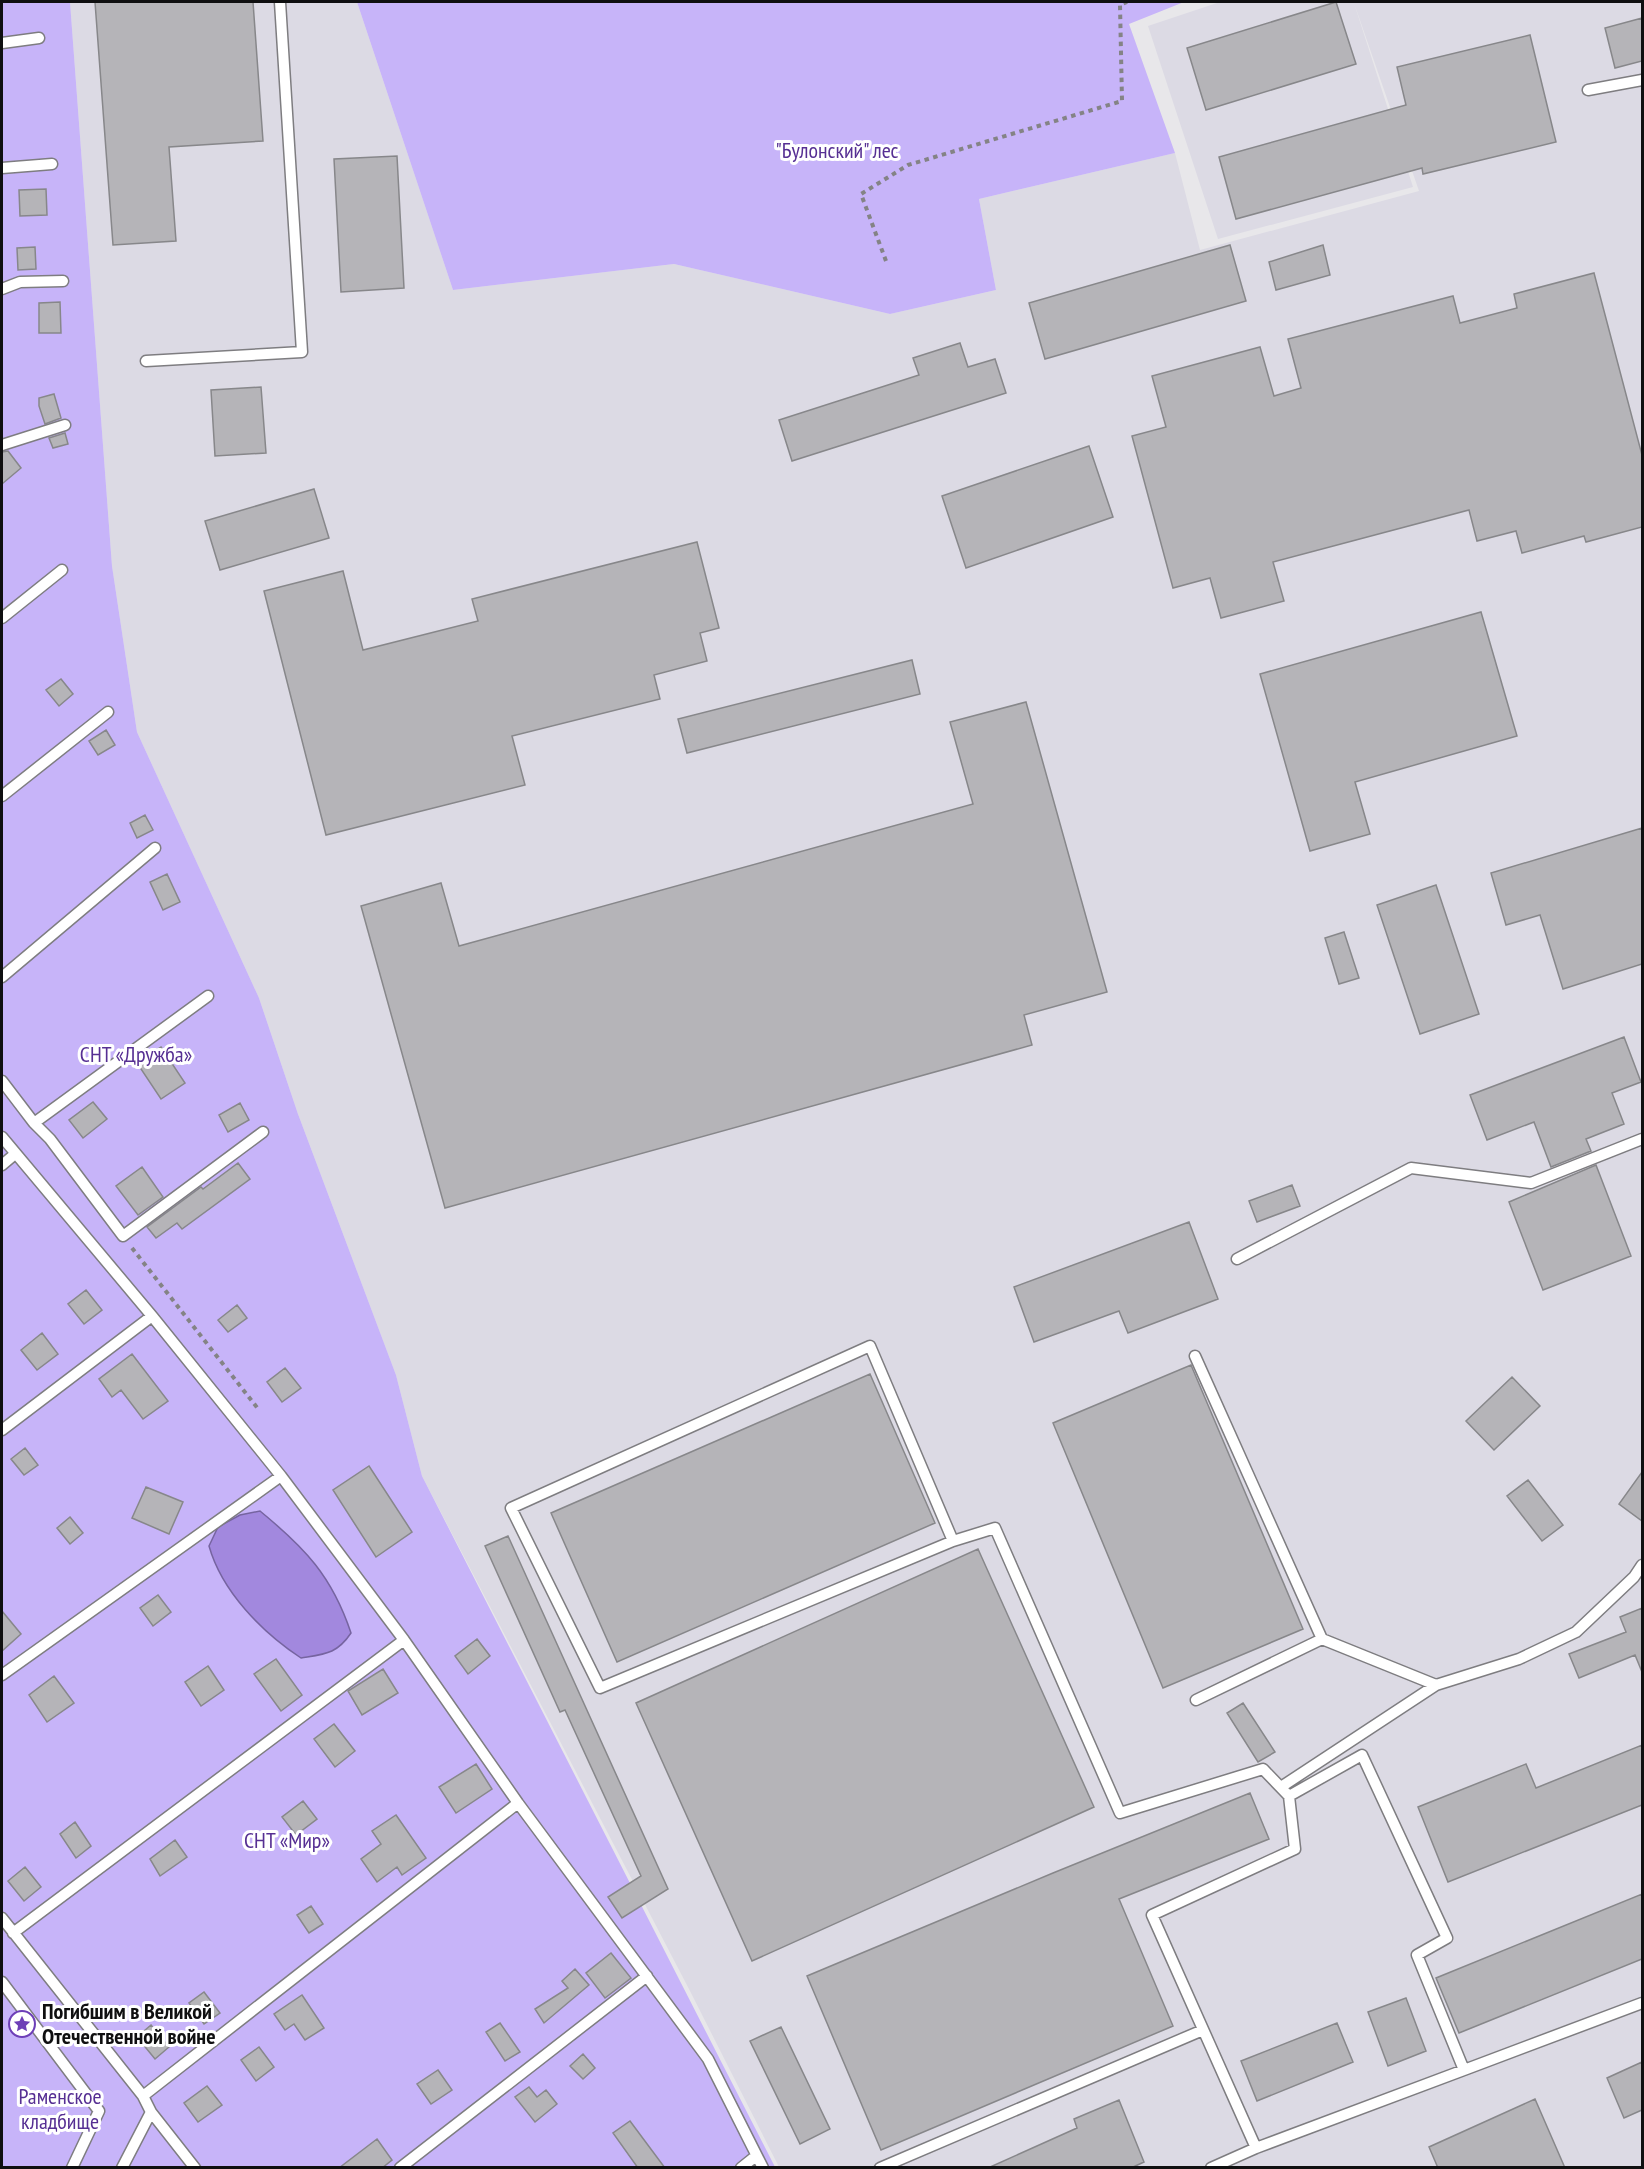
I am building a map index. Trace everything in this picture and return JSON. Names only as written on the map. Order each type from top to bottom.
[{"type":"lane","points":[[146,361],[302,352],[280,2]]},
{"type":"lane","points":[[2,43],[39,38]]},
{"type":"lane","points":[[1587,90],[1642,80]]},
{"type":"lane","points":[[2,168],[52,164]]},
{"type":"lane","points":[[2,289],[20,282],[63,281]]},
{"type":"lane","points":[[2,445],[65,425]]},
{"type":"lane","points":[[2,618],[62,570]]},
{"type":"lane","points":[[2,796],[108,712]]},
{"type":"lane","points":[[2,977],[155,848]]},
{"type":"lane","points":[[34,1124],[208,996]]},
{"type":"lane","points":[[2,1081],[34,1124],[50,1139],[123,1236],[263,1132]]},
{"type":"lane","points":[[2,1137],[152,1316],[281,1476],[404,1640],[518,1803],[708,2059],[763,2168]]},
{"type":"lane","points":[[1236,1259],[1411,1168],[1531,1183],[1642,1140]]},
{"type":"lane","points":[[2,1165],[15,1154]]},
{"type":"lane","points":[[2,1430],[152,1316]]},
{"type":"lane","points":[[953,1541],[870,1346],[511,1508],[600,1688],[953,1541],[995,1528],[1120,1813],[1263,1769],[1285,1792],[1295,1849],[1152,1915],[1256,2148]]},
{"type":"lane","points":[[1195,1356],[1322,1639],[1436,1685]]},
{"type":"lane","points":[[2,1676],[281,1476]]},
{"type":"lane","points":[[1285,1792],[1436,1685],[1519,1659],[1576,1632],[1634,1577],[1642,1564]]},
{"type":"lane","points":[[1196,1700],[1322,1639]]},
{"type":"lane","points":[[14,1933],[404,1640]]},
{"type":"lane","points":[[1285,1792],[1362,1755],[1447,1938],[1417,1955],[1464,2070]]},
{"type":"lane","points":[[143,2096],[518,1803]]},
{"type":"lane","points":[[2,1918],[143,2096],[152,2112],[195,2168]]},
{"type":"lane","points":[[399,2168],[647,1976]]},
{"type":"lane","points":[[2,1982],[99,2111],[72,2168]]},
{"type":"lane","points":[[1212,2168],[1256,2148],[1642,2003]]},
{"type":"lane","points":[[880,2168],[1203,2030]]},
{"type":"lane","points":[[122,2168],[152,2112]]},
{"type":"lane","points":[[741,2168],[756,2156]]},
{"type":"path","points":[[886,261],[861,194],[908,165],[1122,101],[1120,5],[1127,2]]},
{"type":"path","points":[[123,1236],[260,1410]]},
{"type":"shaded area","points":[[70,2],[357,2],[453,290],[674,264],[890,314],[996,290],[979,199],[1175,153],[1200,250],[1419,191],[1354,3],[1413,187],[1218,239],[1148,26],[1220,2],[1642,2],[1642,2167],[779,2167],[422,1476],[396,1375],[298,1114],[259,998],[137,732],[112,566]]},
{"type":"shaded area","points":[[260,1511],[304,1551],[326,1579],[335,1595],[351,1633],[341,1645],[330,1652],[301,1658],[286,1648],[245,1610],[223,1579],[215,1563],[209,1546],[218,1527],[240,1515]]},
{"type":"green space","name":"СНТ «Мир»","points":[[2,2],[70,2],[112,566],[137,732],[259,998],[298,1114],[396,1375],[422,1476],[775,2167],[2,2168]]},
{"type":"green space","name":"\"Булонский\" лес","points":[[357,2],[1184,2],[1129,24],[1175,153],[979,199],[996,290],[890,314],[674,264],[453,290]]},
{"type":"building","points":[[95,2],[253,2],[263,141],[169,147],[176,241],[113,245]]},
{"type":"building","points":[[1336,2],[1356,64],[1206,110],[1187,48]]},
{"type":"building","points":[[1642,18],[1642,61],[1615,68],[1605,28]]},
{"type":"building","points":[[1530,35],[1556,142],[1423,174],[1422,168],[1236,219],[1219,157],[1406,105],[1397,67]]},
{"type":"building","points":[[397,156],[404,288],[341,292],[334,159]]},
{"type":"building","points":[[46,189],[47,215],[20,216],[19,190]]},
{"type":"building","points":[[1230,245],[1246,301],[1045,359],[1029,303]]},
{"type":"building","points":[[1323,245],[1330,275],[1276,290],[1269,262]]},
{"type":"building","points":[[35,247],[36,269],[18,270],[17,248]]},
{"type":"building","points":[[1594,273],[1642,455],[1642,527],[1586,542],[1584,536],[1522,553],[1516,531],[1477,541],[1469,510],[1273,562],[1284,601],[1221,618],[1210,578],[1173,588],[1132,436],[1166,427],[1152,376],[1260,347],[1274,396],[1301,388],[1288,339],[1453,296],[1460,323],[1517,308],[1514,294]]},
{"type":"building","points":[[60,302],[61,333],[39,333],[39,303]]},
{"type":"building","points":[[960,343],[968,367],[995,359],[1006,393],[792,461],[779,420],[919,375],[913,358]]},
{"type":"building","points":[[261,387],[266,453],[215,456],[211,390]]},
{"type":"building","points":[[54,394],[61,418],[45,424],[39,398]]},
{"type":"building","points":[[65,433],[68,444],[53,448],[49,438]]},
{"type":"building","points":[[1089,446],[1113,517],[966,568],[942,496]]},
{"type":"building","points":[[8,451],[21,468],[2,484],[2,452]]},
{"type":"building","points":[[314,489],[329,538],[220,570],[205,521]]},
{"type":"building","points":[[697,542],[719,628],[700,633],[707,661],[654,675],[660,699],[512,736],[525,785],[326,835],[264,591],[343,571],[363,650],[478,621],[472,599]]},
{"type":"building","points":[[1481,612],[1517,736],[1355,782],[1370,834],[1310,851],[1260,674]]},
{"type":"building","points":[[912,660],[920,694],[687,753],[678,719]]},
{"type":"building","points":[[61,679],[73,694],[59,706],[46,690]]},
{"type":"building","points":[[1026,702],[1107,992],[1024,1015],[1032,1045],[445,1208],[361,906],[441,883],[459,946],[973,804],[950,722]]},
{"type":"building","points":[[106,730],[115,745],[98,755],[89,741]]},
{"type":"building","points":[[145,815],[153,830],[137,838],[130,823]]},
{"type":"building","points":[[1642,828],[1642,964],[1563,989],[1540,915],[1506,925],[1491,873]]},
{"type":"building","points":[[167,874],[180,902],[163,910],[150,882]]},
{"type":"building","points":[[1436,885],[1479,1014],[1420,1034],[1377,905]]},
{"type":"building","points":[[1344,932],[1359,978],[1339,984],[1325,938]]},
{"type":"building","points":[[1624,1037],[1641,1082],[1612,1093],[1624,1124],[1586,1139],[1591,1151],[1551,1167],[1534,1122],[1487,1140],[1470,1095]]},
{"type":"building","points":[[161,1047],[185,1083],[161,1099],[137,1063]]},
{"type":"building","points":[[93,1102],[107,1119],[83,1138],[69,1120]]},
{"type":"building","points":[[240,1103],[249,1120],[228,1132],[219,1115]]},
{"type":"building","points":[[238,1163],[250,1179],[182,1229],[177,1223],[156,1238],[147,1227],[201,1187],[203,1189]]},
{"type":"building","points":[[1596,1165],[1631,1256],[1543,1290],[1509,1202]]},
{"type":"building","points":[[142,1167],[163,1197],[138,1215],[116,1186]]},
{"type":"building","points":[[1292,1185],[1300,1206],[1257,1222],[1249,1201]]},
{"type":"building","points":[[1189,1222],[1218,1299],[1128,1333],[1119,1311],[1034,1342],[1014,1287]]},
{"type":"building","points":[[86,1290],[102,1310],[84,1324],[68,1304]]},
{"type":"building","points":[[237,1305],[247,1318],[228,1332],[218,1320]]},
{"type":"building","points":[[42,1333],[58,1354],[37,1370],[21,1350]]},
{"type":"building","points":[[132,1354],[168,1401],[143,1419],[121,1390],[112,1397],[99,1379]]},
{"type":"building","points":[[1191,1365],[1303,1629],[1163,1688],[1053,1423]]},
{"type":"building","points":[[285,1368],[301,1388],[282,1402],[267,1382]]},
{"type":"building","points":[[870,1374],[935,1523],[617,1662],[551,1513]]},
{"type":"building","points":[[1512,1377],[1540,1406],[1494,1450],[1466,1421]]},
{"type":"building","points":[[25,1448],[38,1465],[24,1475],[11,1459]]},
{"type":"building","points":[[369,1466],[412,1532],[376,1557],[333,1490]]},
{"type":"building","points":[[1642,1472],[1642,1521],[1619,1504]]},
{"type":"building","points":[[1528,1480],[1563,1525],[1542,1541],[1507,1496]]},
{"type":"building","points":[[146,1487],[183,1502],[169,1534],[132,1518]]},
{"type":"building","points":[[70,1517],[83,1533],[70,1544],[57,1528]]},
{"type":"building","points":[[508,1536],[668,1889],[622,1918],[608,1897],[641,1876],[565,1710],[560,1712],[485,1546]]},
{"type":"building","points":[[978,1549],[1094,1807],[752,1961],[636,1703]]},
{"type":"building","points":[[158,1595],[171,1612],[153,1626],[140,1608]]},
{"type":"building","points":[[1642,1608],[1642,1672],[1635,1655],[1579,1678],[1569,1654],[1626,1632],[1620,1617]]},
{"type":"building","points":[[2,1611],[21,1634],[2,1651]]},
{"type":"building","points":[[477,1639],[490,1656],[468,1674],[455,1656]]},
{"type":"building","points":[[276,1659],[302,1695],[281,1711],[254,1674]]},
{"type":"building","points":[[208,1666],[224,1690],[201,1706],[185,1682]]},
{"type":"building","points":[[383,1669],[398,1693],[362,1715],[348,1691]]},
{"type":"building","points":[[54,1676],[74,1703],[47,1722],[29,1695]]},
{"type":"building","points":[[1243,1703],[1275,1752],[1258,1762],[1227,1713]]},
{"type":"building","points":[[334,1724],[355,1751],[335,1767],[314,1739]]},
{"type":"building","points":[[1642,1745],[1642,1805],[1448,1882],[1418,1807],[1526,1764],[1536,1788]]},
{"type":"building","points":[[476,1764],[492,1789],[456,1813],[439,1787]]},
{"type":"building","points":[[1250,1793],[1269,1839],[1119,1899],[1173,2026],[881,2150],[807,1976]]},
{"type":"building","points":[[303,1801],[317,1819],[296,1835],[282,1817]]},
{"type":"building","points":[[396,1815],[426,1858],[402,1875],[397,1867],[377,1882],[361,1859],[381,1844],[372,1831]]},
{"type":"building","points":[[75,1822],[91,1846],[76,1858],[60,1834]]},
{"type":"building","points":[[175,1840],[187,1857],[160,1876],[150,1859]]},
{"type":"building","points":[[25,1867],[41,1887],[24,1901],[8,1881]]},
{"type":"building","points":[[1642,1894],[1642,1959],[1459,2033],[1436,1978]]},
{"type":"building","points":[[311,1906],[323,1924],[309,1933],[297,1915]]},
{"type":"building","points":[[611,1953],[631,1978],[605,1998],[586,1973]]},
{"type":"building","points":[[575,1969],[589,1985],[544,2023],[535,2009],[568,1988],[562,1981]]},
{"type":"building","points":[[204,1992],[220,2013],[204,2024],[189,2003]]},
{"type":"building","points":[[302,1995],[324,2028],[305,2040],[294,2024],[285,2030],[274,2014]]},
{"type":"building","points":[[1406,1998],[1426,2051],[1388,2066],[1368,2012]]},
{"type":"building","points":[[500,2023],[520,2052],[505,2061],[486,2032]]},
{"type":"building","points":[[1337,2023],[1353,2062],[1257,2101],[1241,2061]]},
{"type":"building","points":[[151,2025],[169,2047],[155,2059],[137,2037]]},
{"type":"building","points":[[781,2027],[830,2129],[800,2144],[750,2041]]},
{"type":"building","points":[[259,2047],[274,2067],[256,2081],[241,2060]]},
{"type":"building","points":[[583,2054],[595,2068],[583,2079],[570,2066]]},
{"type":"building","points":[[1642,2062],[1642,2110],[1624,2118],[1607,2078]]},
{"type":"building","points":[[438,2070],[452,2090],[431,2104],[417,2084]]},
{"type":"building","points":[[207,2086],[222,2105],[198,2122],[184,2103]]},
{"type":"building","points":[[529,2087],[537,2097],[546,2090],[557,2104],[535,2122],[515,2097]]},
{"type":"building","points":[[1535,2099],[1565,2168],[1438,2168],[1429,2147]]},
{"type":"building","points":[[1119,2100],[1144,2162],[1131,2168],[988,2168],[1077,2128],[1074,2119]]},
{"type":"building","points":[[630,2121],[665,2168],[638,2168],[613,2133]]},
{"type":"building","points":[[377,2139],[392,2160],[382,2168],[339,2168]]},
{"type":"place","name":"Погибшим в Великой Отечественной войне","points":[[22,2024]]},
{"type":"park label","name":"СНТ «Дружба»","points":[[136,1054]]},
{"type":"park label","name":"Раменское кладбище","points":[[60,2108]]}]
